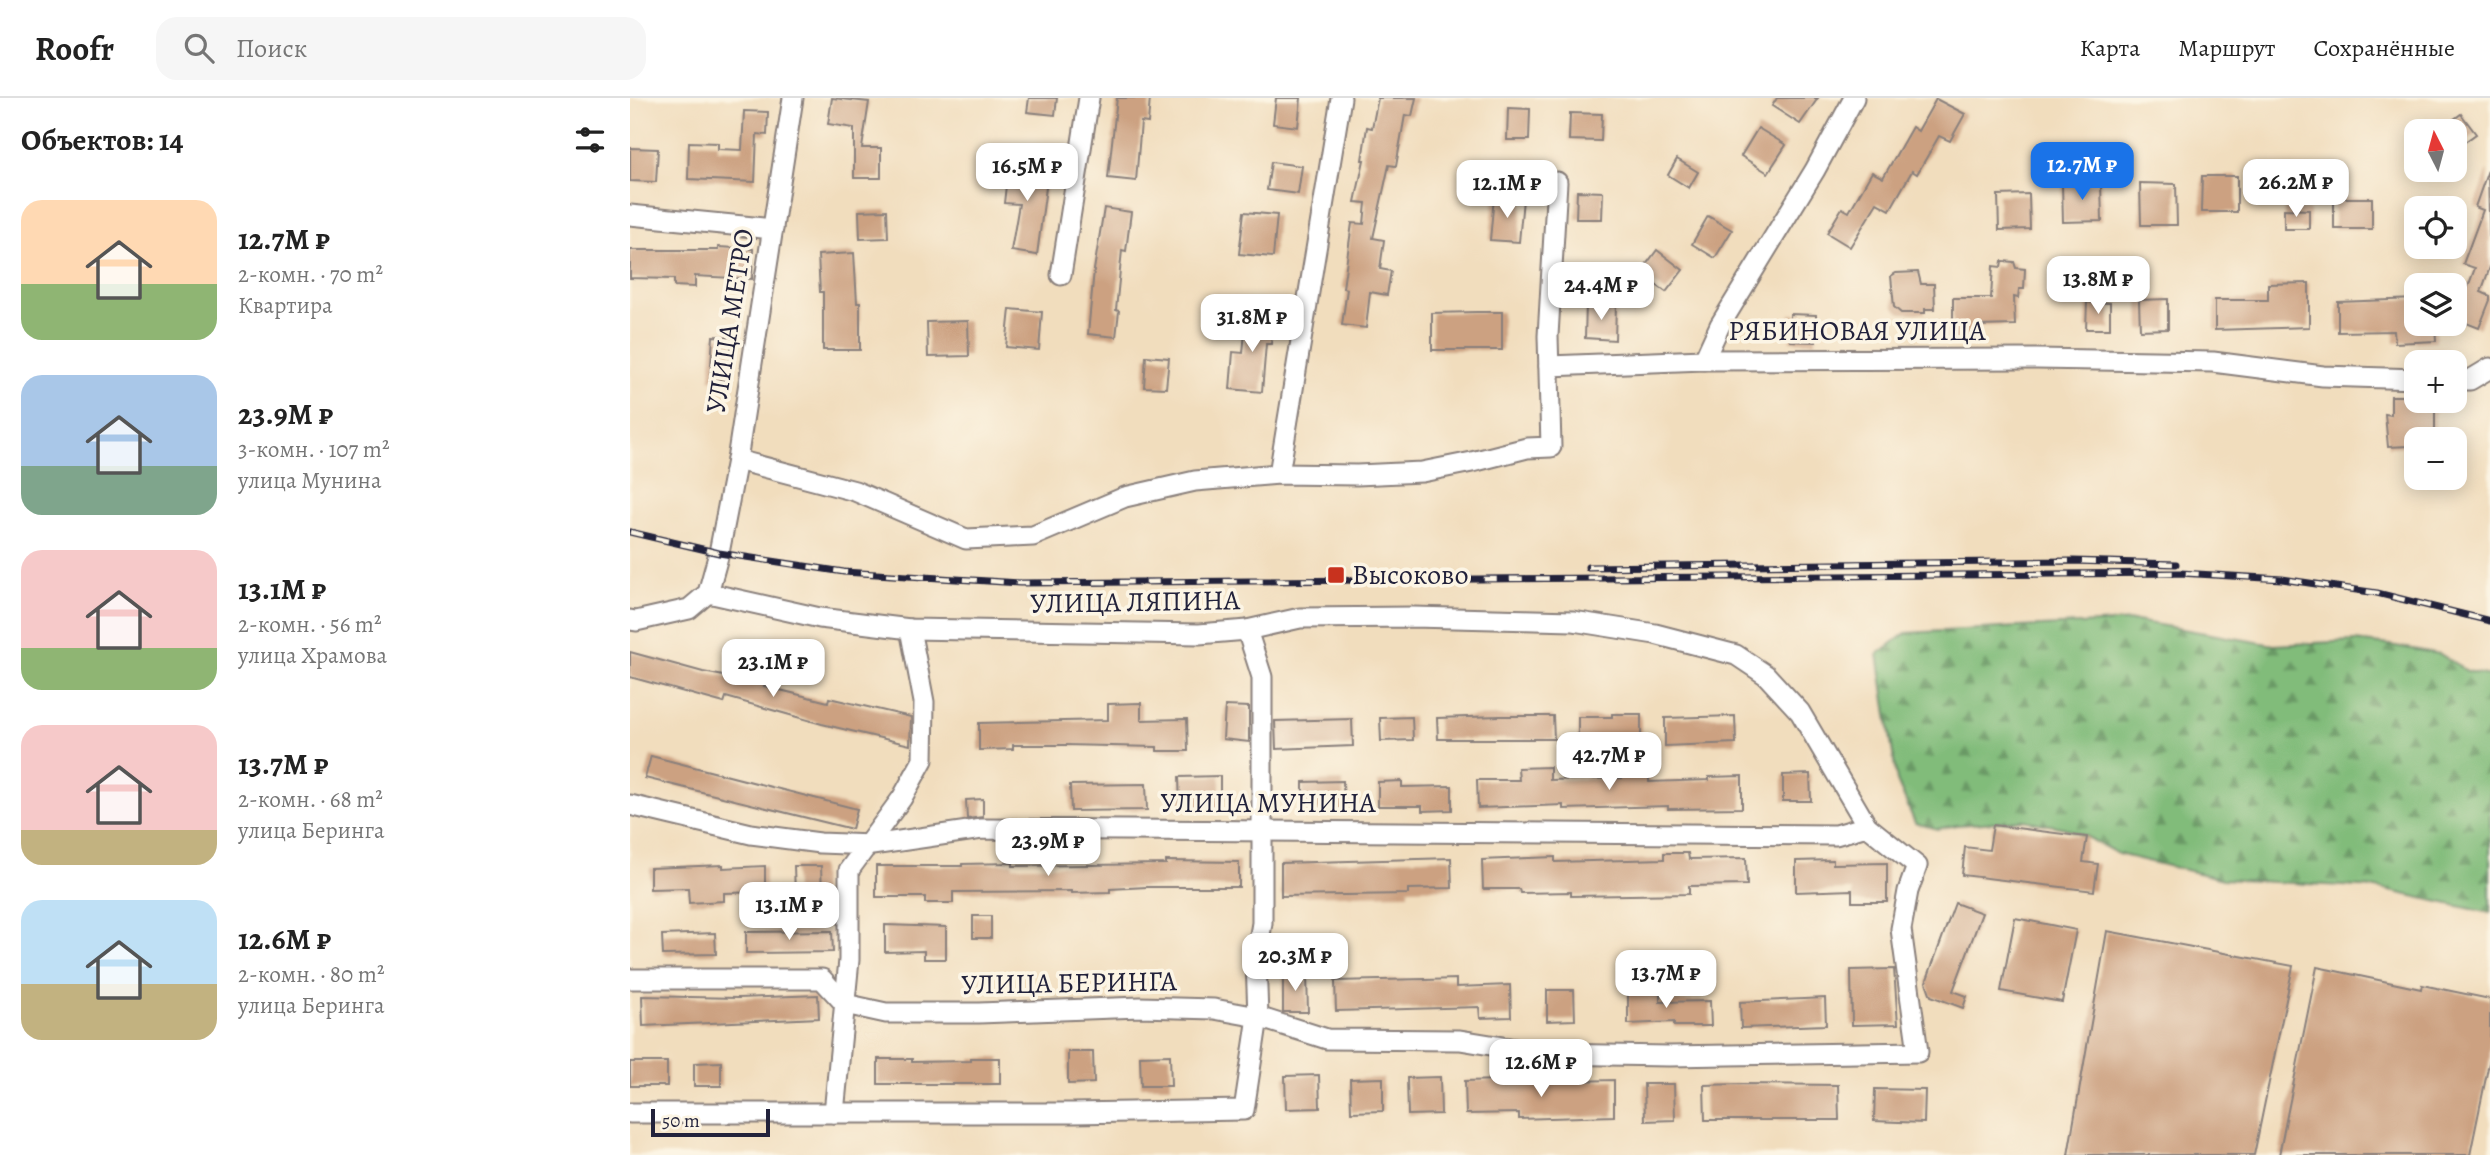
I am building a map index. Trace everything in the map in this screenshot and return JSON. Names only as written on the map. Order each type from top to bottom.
[{"type":"street","name":"УЛИЦА МЕТРО","points":[[708,593],[719,553],[737,460],[793,98]]},
{"type":"street","points":[[1060,275],[1088,98]]},
{"type":"street","points":[[1279,474],[1341,98]]},
{"type":"street","points":[[1704,360],[1720,325],[1815,170],[1854,98]]},
{"type":"street","points":[[737,460],[855,491],[966,539],[1032,536],[1125,497],[1195,481],[1279,474],[1422,472],[1527,447],[1551,447],[1548,336],[1557,181]]},
{"type":"street","points":[[630,215],[773,229]]},
{"type":"street","name":"РЯБИНОВАЯ УЛИЦА","points":[[1549,366],[1704,360],[2038,359],[2213,362],[2323,376],[2404,379]]},
{"type":"street","points":[[2467,380],[2490,368]]},
{"type":"street","points":[[630,620],[689,609],[708,593]]},
{"type":"street","name":"УЛИЦА ЛЯПИНА","points":[[708,593],[820,618],[910,629],[1174,634],[1247,630],[1300,618],[1413,617],[1573,621],[1655,634],[1736,655],[1766,675],[1800,712],[1867,826]]},
{"type":"street","points":[[834,1113],[849,961],[849,870],[902,798],[923,760],[924,702],[910,629]]},
{"type":"street","points":[[630,1113],[1073,1113],[1244,1110],[1258,1017],[1256,959],[1262,923],[1262,677],[1247,630]]},
{"type":"street","name":"УЛИЦА МУНИНА","points":[[630,805],[751,834],[820,843],[866,845],[982,829],[1836,835],[1867,826]]},
{"type":"street","name":"УЛИЦА БЕРИНГА","points":[[845,1004],[886,1013],[979,1013],[1140,1007],[1214,1009],[1258,1017],[1327,1039],[1460,1040],[1545,1054],[1669,1056],[1919,1052],[1901,929],[1908,891],[1917,866],[1867,826]]},
{"type":"street","points":[[630,979],[822,979],[845,1004]]},
{"type":"green space","points":[[2136,621],[2274,645],[2354,641],[2390,645],[2440,654],[2467,671],[2490,676],[2490,913],[2376,888],[2223,879],[2118,854],[2065,828],[2023,820],[1937,829],[1915,823],[1897,781],[1878,654],[1906,633]]},
{"type":"building","points":[[832,98],[869,102],[862,148],[881,148],[881,178],[854,178],[854,128],[828,124]]},
{"type":"building","points":[[1029,98],[1057,98],[1055,115],[1027,112]]},
{"type":"building","points":[[1117,98],[1150,98],[1148,123],[1141,122],[1136,181],[1108,178]]},
{"type":"building","points":[[1276,98],[1301,98],[1298,127],[1273,124]]},
{"type":"building","points":[[1378,98],[1416,98],[1412,116],[1405,115],[1396,166],[1389,165],[1373,238],[1384,240],[1380,269],[1391,271],[1387,295],[1370,292],[1366,328],[1342,325],[1347,289],[1343,288],[1352,223],[1364,224],[1366,203],[1355,202],[1364,160],[1367,127],[1372,128]]},
{"type":"building","points":[[1777,98],[1818,98],[1800,124],[1772,106]]},
{"type":"building","points":[[1936,99],[1965,114],[1950,141],[1939,136],[1917,174],[1912,171],[1890,210],[1877,203],[1850,247],[1827,233],[1842,208],[1849,212],[1872,172],[1883,178],[1912,127],[1918,131]]},
{"type":"building","points":[[1508,108],[1530,109],[1529,140],[1507,140]]},
{"type":"building","points":[[744,111],[768,112],[767,135],[757,134],[755,182],[688,179],[689,142],[718,143],[718,149],[742,150]]},
{"type":"building","points":[[1570,113],[1602,114],[1601,141],[1569,140]]},
{"type":"building","points":[[2468,123],[2476,134],[2468,140]]},
{"type":"building","points":[[1758,128],[1786,145],[1768,173],[1741,156]]},
{"type":"building","points":[[630,148],[658,149],[656,182],[630,181]]},
{"type":"building","points":[[1677,159],[1698,172],[1689,188],[1668,175]]},
{"type":"building","points":[[1009,160],[1049,165],[1037,255],[1011,251],[1019,204],[1004,203]]},
{"type":"building","points":[[1271,162],[1302,166],[1298,194],[1267,190]]},
{"type":"building","points":[[2488,170],[2490,267],[2481,292],[2490,296],[2490,300],[2479,328],[2467,323],[2467,289],[2475,268],[2463,264],[2483,210],[2475,207]]},
{"type":"building","points":[[2202,176],[2237,176],[2237,212],[2201,212]]},
{"type":"building","points":[[2101,183],[2102,221],[2063,222],[2062,184]]},
{"type":"building","points":[[2140,183],[2176,184],[2177,225],[2141,225]]},
{"type":"building","points":[[1577,191],[1603,192],[1602,219],[1576,219]]},
{"type":"building","points":[[2029,194],[2030,229],[1999,230],[1998,195]]},
{"type":"building","points":[[1494,197],[1523,199],[1519,242],[1490,240]]},
{"type":"building","points":[[2334,198],[2372,198],[2372,229],[2334,229]]},
{"type":"building","points":[[1104,208],[1131,212],[1126,251],[1122,250],[1116,337],[1088,334],[1094,270]]},
{"type":"building","points":[[2284,209],[2309,210],[2309,229],[2284,229]]},
{"type":"building","points":[[887,210],[888,238],[860,239],[859,211]]},
{"type":"building","points":[[1244,212],[1277,215],[1273,257],[1239,254]]},
{"type":"building","points":[[1708,216],[1732,230],[1715,258],[1692,244]]},
{"type":"building","points":[[718,247],[753,249],[752,279],[695,276],[695,287],[674,286],[674,279],[630,278],[630,250],[718,250]]},
{"type":"building","points":[[1657,250],[1683,270],[1666,292],[1640,273]]},
{"type":"building","points":[[854,253],[857,303],[860,303],[860,350],[823,350],[823,292],[820,292],[818,255]]},
{"type":"building","points":[[2002,261],[2014,262],[2016,268],[2025,269],[2024,289],[2019,289],[2018,298],[2014,297],[2015,325],[1976,326],[1976,340],[1953,340],[1953,298],[1991,298],[1993,266],[2001,267]]},
{"type":"building","points":[[1918,272],[1921,284],[1934,284],[1935,309],[1925,309],[1925,313],[1901,313],[1894,307],[1891,276],[1896,273]]},
{"type":"building","points":[[2309,283],[2309,327],[2215,330],[2215,300],[2268,300],[2268,284]]},
{"type":"building","points":[[2168,299],[2168,329],[2140,330],[2139,300]]},
{"type":"building","points":[[2404,299],[2404,336],[2436,336],[2436,341],[2395,343],[2394,331],[2338,332],[2338,302]]},
{"type":"building","points":[[2087,302],[2110,303],[2110,329],[2086,329]]},
{"type":"building","points":[[1586,304],[1616,304],[1615,340],[1585,338]]},
{"type":"building","points":[[1010,309],[1042,312],[1039,350],[1006,347]]},
{"type":"building","points":[[1247,312],[1274,315],[1271,344],[1266,344],[1262,392],[1230,389],[1233,352],[1243,353]]},
{"type":"building","points":[[1502,312],[1502,350],[1432,350],[1432,313]]},
{"type":"building","points":[[1790,314],[1816,315],[1816,342],[1790,341]]},
{"type":"building","points":[[968,321],[969,356],[928,357],[927,322]]},
{"type":"building","points":[[713,336],[732,337],[729,381],[710,379]]},
{"type":"building","points":[[1146,356],[1169,358],[1166,388],[1144,387]]},
{"type":"building","points":[[2391,396],[2404,396],[2404,413],[2435,413],[2435,427],[2404,427],[2404,446],[2388,447],[2385,414],[2391,415]]},
{"type":"building","points":[[630,652],[828,702],[829,698],[911,717],[910,745],[726,697],[724,703],[630,677]]},
{"type":"building","points":[[1141,703],[1141,720],[1187,719],[1188,751],[1157,751],[1157,747],[1065,745],[1013,745],[1013,749],[979,750],[979,723],[1108,720],[1108,704]]},
{"type":"building","points":[[1225,706],[1249,707],[1249,742],[1223,739]]},
{"type":"building","points":[[1612,714],[1641,714],[1641,748],[1612,748],[1612,738],[1578,739],[1578,717],[1612,717]]},
{"type":"building","points":[[1553,716],[1554,739],[1438,739],[1437,718]]},
{"type":"building","points":[[1735,716],[1736,743],[1665,746],[1665,718]]},
{"type":"building","points":[[1412,717],[1413,740],[1381,741],[1380,718]]},
{"type":"building","points":[[1352,719],[1353,746],[1276,749],[1275,721]]},
{"type":"building","points":[[651,756],[857,809],[852,829],[645,778]]},
{"type":"building","points":[[1550,767],[1550,780],[1622,778],[1622,773],[1649,773],[1649,782],[1742,776],[1742,808],[1668,809],[1668,806],[1563,809],[1563,805],[1478,808],[1477,780],[1519,780],[1518,768]]},
{"type":"building","points":[[1810,774],[1811,801],[1783,801],[1783,775]]},
{"type":"building","points":[[1220,776],[1220,807],[1180,807],[1179,777]]},
{"type":"building","points":[[1343,781],[1344,811],[1303,811],[1303,782]]},
{"type":"building","points":[[1402,781],[1402,787],[1452,786],[1452,810],[1422,811],[1422,806],[1378,806],[1378,782]]},
{"type":"building","points":[[1146,784],[1147,810],[1071,811],[1070,785]]},
{"type":"building","points":[[983,799],[983,817],[967,819],[966,800]]},
{"type":"building","points":[[1993,825],[2087,837],[2083,862],[2098,864],[2094,891],[1962,875],[1965,847],[1989,850]]},
{"type":"building","points":[[1664,853],[1688,853],[1689,859],[1746,858],[1747,885],[1689,886],[1689,894],[1571,896],[1571,892],[1520,893],[1519,889],[1483,889],[1482,860],[1555,857],[1555,862],[1664,859]]},
{"type":"building","points":[[1451,858],[1452,888],[1408,889],[1408,894],[1281,896],[1281,863]]},
{"type":"building","points":[[1833,860],[1833,864],[1887,863],[1887,902],[1852,902],[1852,890],[1796,892],[1796,861]]},
{"type":"building","points":[[1166,861],[1239,862],[1239,887],[1147,887],[1071,893],[953,892],[953,903],[925,903],[925,897],[876,897],[876,866],[1166,864]]},
{"type":"building","points":[[723,865],[723,868],[765,866],[765,892],[724,893],[724,901],[689,903],[688,888],[650,889],[650,868]]},
{"type":"building","points":[[794,866],[821,866],[822,894],[795,894]]},
{"type":"building","points":[[1955,903],[1982,913],[1953,991],[1967,996],[1963,1008],[1931,996],[1926,982]]},
{"type":"building","points":[[973,916],[991,916],[991,938],[973,938]]},
{"type":"building","points":[[2015,918],[2076,930],[2062,1002],[2001,991]]},
{"type":"building","points":[[885,925],[946,927],[946,959],[924,959],[924,951],[885,952]]},
{"type":"building","points":[[832,931],[833,952],[746,953],[746,932]]},
{"type":"building","points":[[2107,931],[2293,966],[2254,1155],[2068,1155]]},
{"type":"building","points":[[715,933],[716,954],[663,955],[662,935]]},
{"type":"building","points":[[2317,967],[2421,989],[2422,985],[2490,999],[2490,1058],[2470,1155],[2279,1155]]},
{"type":"building","points":[[1894,969],[1898,1024],[1852,1025],[1851,970]]},
{"type":"building","points":[[1307,974],[1308,1012],[1283,1012],[1283,975]]},
{"type":"building","points":[[1456,979],[1456,987],[1510,985],[1511,1017],[1480,1018],[1479,1007],[1336,1011],[1335,981]]},
{"type":"building","points":[[1660,989],[1660,1002],[1710,1001],[1711,1026],[1674,1026],[1674,1022],[1628,1024],[1628,990]]},
{"type":"building","points":[[1547,990],[1574,990],[1575,1020],[1547,1021]]},
{"type":"building","points":[[818,995],[819,1018],[643,1026],[642,996],[738,998]]},
{"type":"building","points":[[1825,998],[1826,1025],[1741,1028],[1740,1002]]},
{"type":"building","points":[[1068,1052],[1093,1052],[1094,1083],[1068,1084]]},
{"type":"building","points":[[1170,1055],[1171,1086],[1141,1086],[1140,1056]]},
{"type":"building","points":[[971,1058],[1000,1058],[1000,1084],[878,1084],[878,1059],[912,1059],[912,1062],[971,1061]]},
{"type":"building","points":[[630,1062],[667,1062],[667,1086],[630,1086]]},
{"type":"building","points":[[721,1062],[721,1086],[694,1086],[694,1063]]},
{"type":"building","points":[[1319,1075],[1320,1108],[1286,1109],[1285,1076]]},
{"type":"building","points":[[1440,1077],[1441,1114],[1408,1115],[1407,1078]]},
{"type":"building","points":[[1383,1078],[1383,1111],[1351,1112],[1350,1079]]},
{"type":"building","points":[[1500,1080],[1500,1083],[1614,1080],[1614,1116],[1519,1119],[1519,1113],[1466,1114],[1465,1081]]},
{"type":"building","points":[[1644,1084],[1674,1084],[1675,1120],[1645,1121]]},
{"type":"building","points":[[1704,1085],[1838,1085],[1839,1120],[1705,1120]]},
{"type":"building","points":[[1875,1089],[1925,1090],[1924,1123],[1874,1121]]},
{"type":"railway","points":[[630,532],[719,553],[844,572],[1020,583],[2180,573],[2282,579],[2377,593],[2490,621]]},
{"type":"railway","points":[[1588,567],[2073,561],[2176,564]]},
{"type":"place","name":"Высоково","points":[[1336,575]]}]
